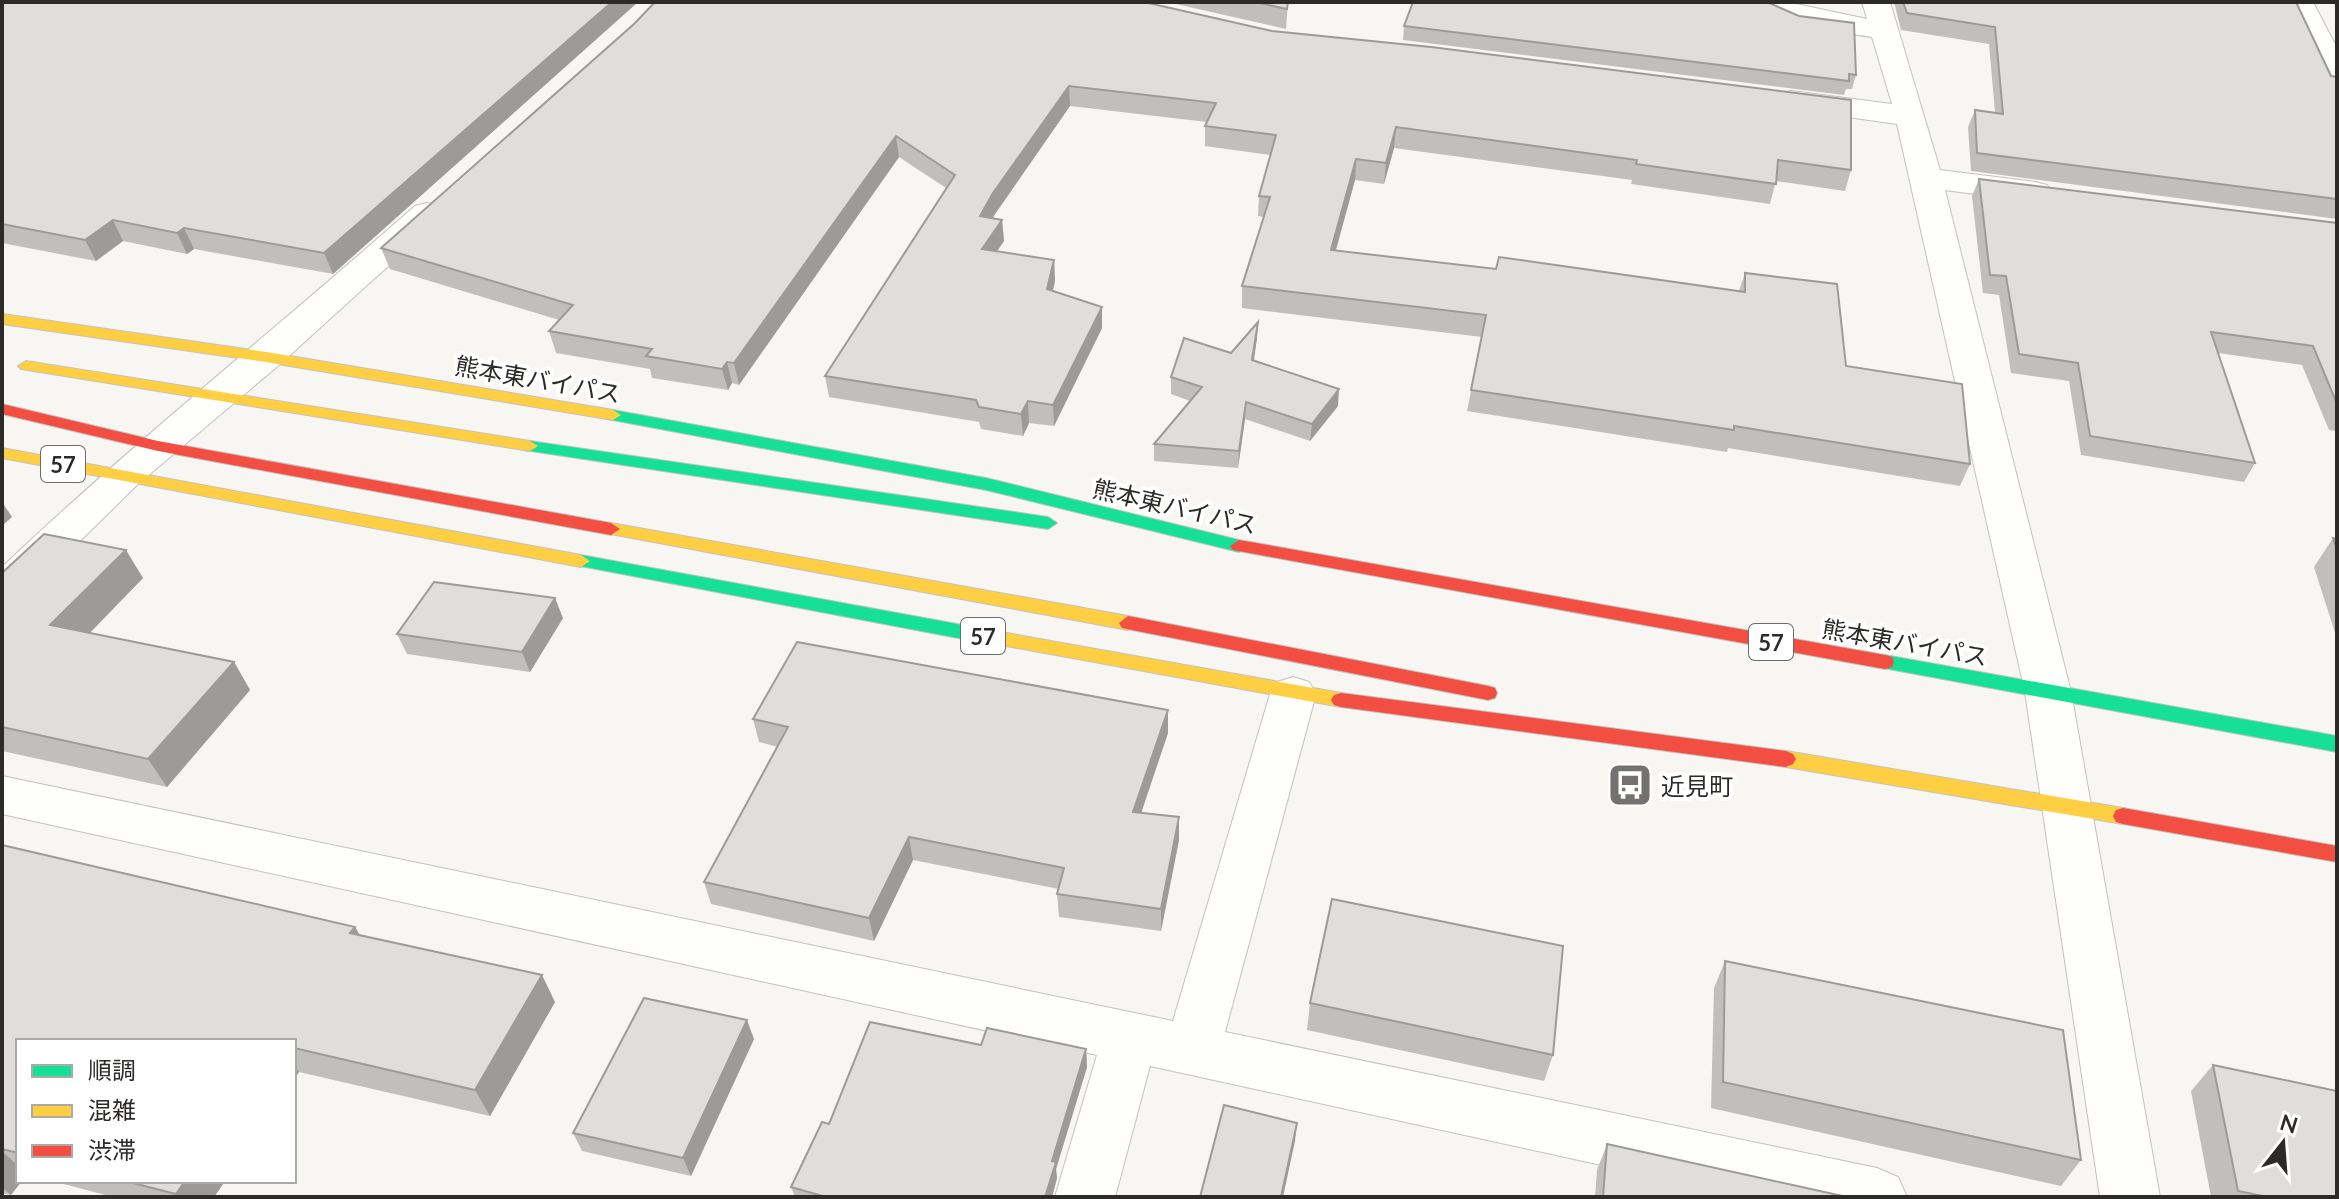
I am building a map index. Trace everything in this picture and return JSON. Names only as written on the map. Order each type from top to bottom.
[{"type":"highway","name":"熊本東バイパス","points":[[2,319],[266,357],[778,443],[986,484],[1206,540],[2337,744]]},
{"type":"highway","points":[[26,366],[968,515],[1206,540]]},
{"type":"highway","points":[[2,409],[158,446],[1263,647],[1509,697]]},
{"type":"highway","name":"57","points":[[2,453],[1293,694],[1847,767],[2337,854]]},
{"type":"highway","points":[[1586,713],[1847,767]]},
{"type":"street","points":[[1764,2],[1789,14],[1885,31]]},
{"type":"street","points":[[1876,2],[1911,116],[2048,692],[2130,1197]]},
{"type":"street","points":[[2299,2],[2337,77]]},
{"type":"street","points":[[1755,96],[1911,116]]},
{"type":"street","points":[[1926,178],[2068,196]]},
{"type":"street","points":[[2,592],[124,475],[266,357],[453,191]]},
{"type":"street","points":[[1192,1050],[1293,694]]},
{"type":"street","points":[[2,795],[1877,1197]]},
{"type":"street","points":[[1085,1197],[1130,1037]]},
{"type":"building","points":[[2,2],[612,2],[324,253],[184,228],[177,233],[113,220],[85,240],[2,224]]},
{"type":"building","points":[[655,2],[1144,2],[1272,31],[1431,47],[1851,100],[1851,170],[1778,160],[1776,184],[1636,164],[1637,160],[1396,127],[1386,163],[1356,159],[1331,250],[1496,269],[1499,257],[1745,292],[1745,273],[1837,284],[1846,366],[1962,384],[1970,464],[1734,426],[1734,430],[1471,390],[1486,315],[1242,286],[1270,197],[1259,196],[1276,135],[1205,126],[1216,103],[1069,86],[993,193],[980,216],[1002,220],[982,249],[1054,260],[1047,289],[1102,307],[1053,405],[1028,401],[1021,414],[979,407],[976,400],[825,376],[955,175],[896,136],[734,363],[727,362],[722,369],[646,356],[652,349],[549,331],[573,305],[381,248]]},
{"type":"building","points":[[1255,2],[1288,2],[1287,9]]},
{"type":"building","points":[[1413,2],[1767,2],[1799,16],[1854,23],[1856,75],[1849,74],[1849,81],[1404,26]]},
{"type":"building","points":[[1903,2],[2296,2],[2331,76],[2337,77],[2337,199],[1977,153],[1975,110],[2003,114],[1995,27],[1907,13]]},
{"type":"building","points":[[1979,179],[2337,223],[2337,404],[2313,346],[2211,332],[2255,463],[2090,436],[2078,363],[2019,354],[2006,276],[1990,275]]},
{"type":"building","points":[[1258,322],[1252,360],[1339,389],[1312,424],[1246,402],[1239,451],[1154,444],[1202,387],[1171,377],[1184,338],[1231,353]]},
{"type":"building","points":[[44,534],[126,550],[50,625],[234,662],[148,759],[2,727],[2,573]]},
{"type":"building","points":[[434,582],[555,598],[522,652],[397,634]]},
{"type":"building","points":[[797,642],[1168,710],[1133,812],[1179,817],[1161,909],[1057,894],[1064,868],[909,837],[869,918],[704,882],[788,727],[753,719]]},
{"type":"building","points":[[2,845],[355,927],[350,933],[542,975],[475,1090],[296,1048],[296,1039],[16,1039],[16,1152],[2,1149]]},
{"type":"building","points":[[1332,899],[1563,946],[1553,1055],[1310,1003]]},
{"type":"building","points":[[1725,961],[2063,1030],[2081,1160],[1723,1082]]},
{"type":"building","points":[[644,998],[747,1020],[683,1158],[573,1133]]},
{"type":"building","points":[[870,1022],[981,1045],[987,1028],[1086,1049],[1052,1161],[1056,1162],[1045,1197],[826,1197],[791,1187],[822,1122],[829,1124]]},
{"type":"building","points":[[2213,1065],[2337,1091],[2337,1197],[2268,1197],[2238,1191]]},
{"type":"building","points":[[1224,1105],[1297,1123],[1281,1197],[1200,1197]]},
{"type":"building","points":[[1607,1144],[1847,1197],[1603,1197]]},
{"type":"building","points":[[133,1183],[184,1183],[176,1194]]},
{"type":"traffic: fast","points":[[613,415],[986,484],[1239,546]]},
{"type":"traffic: fast","points":[[530,446],[1048,523]]},
{"type":"traffic: fast","points":[[581,561],[979,635]]},
{"type":"traffic: fast","points":[[1885,662],[2337,744]]},
{"type":"traffic: slow","points":[[2,319],[266,357],[613,415]]},
{"type":"traffic: slow","points":[[26,366],[530,446]]},
{"type":"traffic: slow","points":[[2,453],[581,561]]},
{"type":"traffic: slow","points":[[611,529],[1128,623]]},
{"type":"traffic: slow","points":[[979,635],[1341,700]]},
{"type":"traffic: slow","points":[[1786,759],[2123,816]]},
{"type":"traffic: jam","points":[[2,409],[158,446],[611,529]]},
{"type":"traffic: jam","points":[[1239,546],[1885,662]]},
{"type":"traffic: jam","points":[[1128,623],[1488,693]]},
{"type":"traffic: jam","points":[[1341,700],[1786,759]]},
{"type":"traffic: jam","points":[[2123,816],[2337,854]]},
{"type":"place","name":"近見町","points":[[1630,785]]}]
